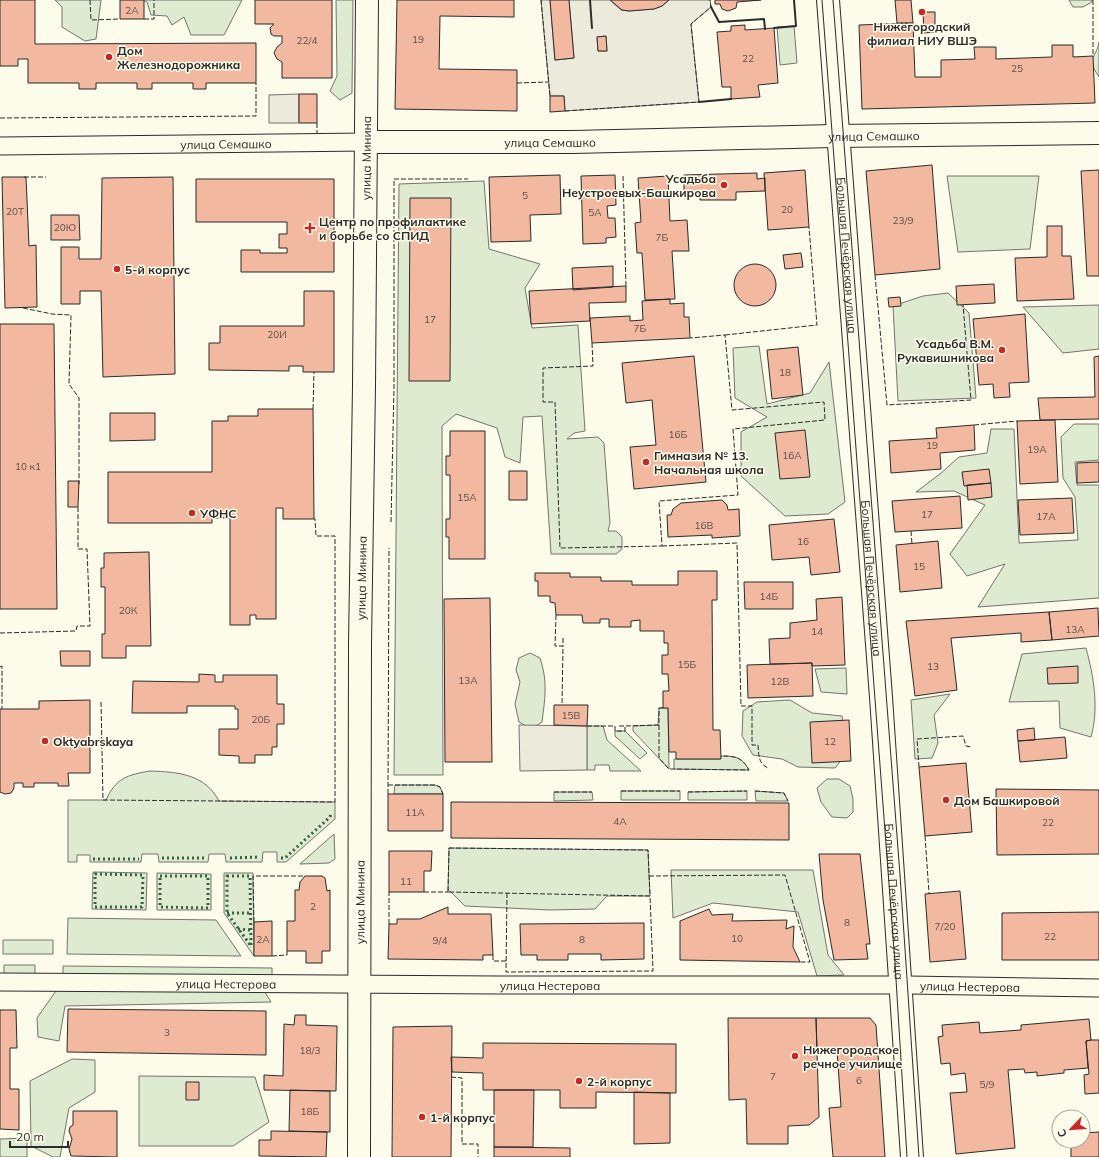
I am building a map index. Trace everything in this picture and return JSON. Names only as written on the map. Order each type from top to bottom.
[{"type":"street","name":"улица Минина","points":[[359,1157],[360,644],[367,0]]},
{"type":"street","name":"Большая Печёрская улица","points":[[828,0],[901,985],[912,1157]]},
{"type":"street","name":"улица Семашко","points":[[0,146],[366,142],[573,142],[839,136],[1099,133]]},
{"type":"street","name":"улица Нестерова","points":[[0,982],[901,985],[1099,988]]},
{"type":"green space","points":[[55,0],[101,0],[96,39],[85,41],[62,27],[62,7]]},
{"type":"green space","points":[[143,0],[242,0],[224,35],[191,35],[184,17],[172,25],[167,16],[151,15],[147,2]]},
{"type":"green space","points":[[336,0],[353,0],[352,93],[340,100],[330,91],[337,76]]},
{"type":"green space","points":[[1069,0],[1092,0],[1092,2],[1083,7],[1073,7]]},
{"type":"green space","points":[[794,26],[797,63],[780,65],[777,27]]},
{"type":"green space","points":[[1099,42],[1099,77],[1092,61]]},
{"type":"green space","points":[[947,176],[1039,176],[1030,249],[958,252]]},
{"type":"green space","points":[[484,181],[489,249],[540,264],[525,288],[532,328],[578,325],[585,431],[574,433],[567,439],[598,437],[604,443],[610,523],[608,531],[616,531],[622,537],[622,549],[616,554],[551,554],[542,416],[523,417],[520,463],[505,457],[497,428],[456,414],[442,426],[443,775],[394,775],[399,184]]},
{"type":"green space","points":[[948,293],[969,313],[976,398],[898,401],[893,306],[923,296]]},
{"type":"green space","points":[[1099,305],[1099,349],[1063,353],[1023,307]]},
{"type":"green space","points":[[759,346],[767,404],[810,393],[829,362],[845,502],[828,514],[785,516],[741,476],[741,432],[767,417],[735,398],[733,348]]},
{"type":"green space","points":[[1074,424],[1099,424],[1099,460],[1075,462],[1077,485],[1099,485],[1099,598],[978,607],[1005,564],[967,576],[950,554],[985,505],[954,491],[916,492],[959,457],[987,453],[991,429],[1014,429],[1019,543],[1078,540],[1075,497],[1063,478],[1061,437]]},
{"type":"green space","points":[[1086,648],[1093,682],[1095,704],[1095,715],[1091,737],[1060,728],[1059,701],[1009,702],[1022,654]]},
{"type":"green space","points":[[530,653],[540,658],[545,682],[542,722],[531,729],[519,722],[515,704],[520,682],[516,670],[519,658]]},
{"type":"green space","points":[[846,668],[847,694],[821,692],[815,669]]},
{"type":"green space","points":[[950,694],[934,715],[938,743],[932,758],[915,759],[911,700]]},
{"type":"green space","points":[[790,700],[812,713],[842,716],[847,753],[835,768],[798,767],[782,759],[753,755],[742,736],[743,711],[757,702]]},
{"type":"green space","points":[[659,708],[668,708],[669,769],[633,731],[633,726],[658,725]]},
{"type":"green space","points":[[587,726],[603,726],[607,740],[641,771],[610,771],[609,765],[595,765],[595,770],[587,770]]},
{"type":"green space","points":[[615,731],[625,731],[647,753],[640,759],[615,736]]},
{"type":"green space","points":[[721,756],[738,758],[744,762],[749,770],[674,769],[674,759],[720,759]]},
{"type":"green space","points":[[150,771],[171,772],[190,776],[206,785],[219,801],[335,802],[335,819],[286,862],[277,862],[277,852],[263,852],[262,862],[226,862],[225,854],[209,854],[208,862],[159,862],[158,854],[142,854],[141,862],[90,862],[90,855],[77,855],[77,862],[68,862],[68,800],[106,800],[118,782],[129,776]]},
{"type":"green space","points":[[827,779],[839,779],[850,786],[853,799],[853,812],[847,818],[832,817],[821,802],[817,788]]},
{"type":"green space","points":[[395,785],[435,785],[440,787],[443,794],[394,794]]},
{"type":"green space","points":[[621,791],[680,791],[680,800],[621,800]]},
{"type":"green space","points":[[747,791],[747,800],[688,800],[688,792]]},
{"type":"green space","points":[[755,791],[784,793],[788,801],[756,801]]},
{"type":"green space","points":[[554,792],[592,792],[593,800],[554,801]]},
{"type":"green space","points":[[334,834],[335,859],[329,863],[300,864]]},
{"type":"green space","points":[[449,848],[648,850],[650,896],[607,896],[595,909],[550,910],[465,906],[451,892],[448,892]]},
{"type":"green space","points":[[671,870],[813,870],[828,955],[844,975],[817,976],[798,912],[713,903],[673,918]]},
{"type":"green space","points":[[93,872],[147,873],[146,910],[92,909]]},
{"type":"green space","points":[[157,873],[211,874],[211,910],[157,910]]},
{"type":"green space","points":[[224,873],[253,873],[254,956],[224,913]]},
{"type":"green space","points":[[68,918],[216,920],[241,956],[67,954]]},
{"type":"green space","points":[[3,940],[53,940],[53,954],[3,954]]},
{"type":"green space","points":[[4,965],[35,965],[35,977],[4,977]]},
{"type":"green space","points":[[63,966],[272,968],[272,979],[63,977]]},
{"type":"green space","points":[[58,988],[263,989],[271,1002],[65,1006],[59,1041],[38,1037],[37,1018]]},
{"type":"green space","points":[[72,1059],[95,1060],[95,1092],[69,1108],[60,1157],[53,1157],[31,1146],[30,1081]]},
{"type":"green space","points":[[139,1076],[255,1077],[269,1122],[233,1146],[139,1146]]},
{"type":"green space","points":[[27,1138],[27,1157],[0,1157],[0,1139]]},
{"type":"shaded area","points":[[541,0],[550,0],[555,60],[574,58],[569,0],[610,0],[621,10],[629,11],[654,9],[662,6],[669,0],[710,0],[711,7],[691,24],[699,102],[565,111],[564,96],[550,96]],"holes":[[[606,36],[607,51],[598,51],[597,37]]]},
{"type":"shaded area","points":[[299,94],[299,123],[269,123],[269,95]]},
{"type":"shaded area","points":[[519,725],[587,726],[587,770],[520,771]]},
{"type":"building","points":[[0,0],[35,0],[35,44],[256,43],[256,83],[206,83],[206,89],[193,89],[193,83],[152,83],[152,89],[137,89],[137,83],[96,83],[96,89],[79,89],[79,83],[28,83],[28,59],[18,59],[18,66],[0,66]]},
{"type":"building","points":[[120,0],[144,0],[144,19],[120,19]]},
{"type":"building","points":[[255,0],[332,0],[332,78],[282,78],[282,62],[277,59],[274,53],[277,47],[282,43],[282,36],[274,36],[271,34],[270,28],[274,24],[255,24]]},
{"type":"building","points":[[397,0],[514,0],[514,17],[440,16],[439,69],[517,70],[517,111],[395,109]]},
{"type":"building","points":[[550,0],[569,0],[574,58],[555,60]]},
{"type":"building","points":[[610,0],[669,0],[662,6],[654,9],[629,11],[622,10]]},
{"type":"building","points":[[715,0],[761,0],[737,2],[736,8],[728,11],[722,9],[720,4],[715,4]]},
{"type":"building","points":[[895,0],[911,0],[913,23],[897,23]]},
{"type":"building","points":[[923,12],[935,12],[935,32],[924,33]]},
{"type":"building","points":[[913,23],[915,77],[941,77],[941,60],[975,59],[974,47],[996,47],[996,59],[1052,57],[1052,45],[1073,45],[1073,57],[1093,56],[1095,103],[862,109],[859,25]]},
{"type":"building","points":[[745,25],[745,30],[774,28],[778,83],[758,85],[760,97],[731,99],[731,87],[722,87],[717,32],[731,31],[731,26]]},
{"type":"building","points":[[606,36],[607,51],[598,51],[597,37]]},
{"type":"building","points":[[299,94],[317,94],[317,123],[299,123]]},
{"type":"building","points":[[550,96],[564,96],[565,111],[550,112]]},
{"type":"building","points":[[932,165],[940,269],[875,275],[866,171]]},
{"type":"building","points":[[805,170],[809,227],[768,230],[764,173]]},
{"type":"building","points":[[1099,170],[1099,276],[1087,276],[1081,171]]},
{"type":"building","name":"Усадьба Неустроевых-Башкирова","points":[[757,173],[757,179],[765,178],[765,191],[736,192],[736,200],[700,200],[700,193],[684,193],[684,175]]},
{"type":"building","points":[[560,175],[561,214],[530,215],[531,241],[491,242],[489,177]]},
{"type":"building","points":[[615,175],[616,205],[607,206],[608,218],[615,218],[616,237],[606,238],[606,243],[583,244],[581,176]]},
{"type":"building","points":[[668,176],[670,221],[687,220],[689,251],[672,251],[675,299],[645,300],[642,253],[637,253],[635,223],[641,222],[638,178]]},
{"type":"building","points":[[2,177],[26,177],[29,246],[36,245],[37,307],[5,308]]},
{"type":"building","name":"5-й корпус","points":[[173,177],[175,374],[103,377],[101,291],[80,291],[80,304],[61,304],[61,247],[79,247],[79,259],[101,259],[102,178]]},
{"type":"building","name":"Центр по профилактике и борьбе со СПИД","points":[[196,179],[334,179],[334,272],[241,272],[241,250],[260,250],[260,253],[287,253],[287,248],[279,248],[279,234],[287,234],[287,222],[196,222]]},
{"type":"building","points":[[410,198],[451,198],[450,381],[409,381]]},
{"type":"building","points":[[51,215],[79,215],[80,240],[51,240]]},
{"type":"building","points":[[1047,226],[1062,226],[1062,256],[1071,256],[1074,299],[1017,301],[1015,258],[1047,257]]},
{"type":"building","points":[[801,253],[803,267],[785,269],[783,255]]},
{"type":"building","points":[[751,264],[759,264],[770,270],[776,281],[776,289],[770,300],[759,306],[751,306],[740,300],[734,289],[734,281],[740,270]]},
{"type":"building","points":[[613,266],[613,287],[573,290],[572,268]]},
{"type":"building","points":[[994,284],[995,303],[957,305],[956,286]]},
{"type":"building","points":[[626,286],[626,302],[589,303],[590,321],[531,324],[529,291]]},
{"type":"building","points":[[304,291],[334,291],[334,372],[303,372],[303,366],[289,366],[289,371],[209,370],[209,343],[220,343],[220,326],[304,326]]},
{"type":"building","points":[[900,297],[901,306],[889,307],[888,298]]},
{"type":"building","points":[[670,299],[670,304],[684,303],[684,317],[689,317],[690,338],[592,343],[590,318],[630,316],[630,321],[643,320],[642,301]]},
{"type":"building","name":"Усадьба В.М. Рукавишникова","points":[[1025,314],[1029,382],[1009,383],[1010,397],[994,398],[993,384],[979,385],[973,319]]},
{"type":"building","points":[[0,324],[54,324],[57,609],[0,609]]},
{"type":"building","points":[[798,347],[803,395],[772,399],[767,350]]},
{"type":"building","points":[[694,356],[706,482],[634,489],[630,447],[656,445],[652,400],[626,403],[622,363]]},
{"type":"building","points":[[1099,356],[1099,419],[1040,420],[1038,398],[1095,397],[1094,357]]},
{"type":"building","name":"УФНС","points":[[258,409],[313,409],[314,519],[283,519],[283,508],[276,508],[276,619],[256,619],[256,615],[250,615],[250,625],[230,625],[230,518],[212,518],[212,523],[108,523],[108,472],[212,472],[212,421],[228,421],[228,416],[258,416]]},
{"type":"building","points":[[110,413],[155,413],[155,440],[110,441]]},
{"type":"building","points":[[1055,420],[1058,482],[1020,484],[1017,421]]},
{"type":"building","points":[[974,425],[975,450],[940,453],[941,469],[891,473],[889,441],[937,438],[936,428]]},
{"type":"building","points":[[805,430],[810,477],[780,479],[775,433]]},
{"type":"building","points":[[450,431],[485,431],[485,559],[449,559],[449,537],[446,537],[446,519],[450,519],[450,475],[446,475],[446,456],[450,456]]},
{"type":"building","points":[[1099,462],[1099,482],[1077,483],[1077,463]]},
{"type":"building","points":[[989,469],[991,483],[964,486],[962,472]]},
{"type":"building","points":[[509,471],[527,471],[527,500],[509,500]]},
{"type":"building","points":[[68,481],[79,481],[78,507],[68,507]]},
{"type":"building","points":[[991,483],[992,497],[968,500],[967,485]]},
{"type":"building","points":[[960,496],[962,528],[895,532],[892,501]]},
{"type":"building","points":[[1072,498],[1074,533],[1020,535],[1018,500]]},
{"type":"building","points":[[722,500],[727,505],[728,510],[739,509],[740,536],[712,538],[712,535],[668,537],[667,515],[671,515],[673,509],[681,503]]},
{"type":"building","points":[[834,519],[840,572],[811,575],[809,557],[772,560],[769,525]]},
{"type":"building","points":[[938,541],[942,588],[900,592],[896,545]]},
{"type":"building","points":[[149,552],[151,646],[126,646],[126,658],[102,658],[102,634],[105,634],[105,587],[101,587],[101,568],[104,568],[104,553]]},
{"type":"building","points":[[678,571],[717,571],[717,600],[712,600],[713,730],[720,730],[721,759],[676,759],[676,752],[669,752],[668,708],[663,708],[663,691],[669,691],[668,674],[662,674],[662,655],[668,655],[668,643],[664,643],[664,631],[640,631],[640,620],[631,621],[631,627],[609,627],[609,619],[600,619],[600,623],[583,623],[582,615],[556,615],[555,603],[550,602],[550,596],[538,596],[538,581],[535,581],[535,573],[570,573],[570,577],[601,577],[601,581],[632,581],[632,585],[678,585]]},
{"type":"building","points":[[744,582],[793,582],[793,609],[745,609]]},
{"type":"building","points":[[842,597],[845,665],[812,666],[812,663],[770,664],[769,639],[790,638],[790,623],[817,620],[816,599]]},
{"type":"building","points":[[490,598],[492,762],[445,762],[444,599]]},
{"type":"building","points":[[1098,608],[1099,636],[1052,640],[1049,612]]},
{"type":"building","points":[[1049,612],[1052,640],[1021,642],[1021,633],[951,638],[957,690],[915,696],[906,621]]},
{"type":"building","points":[[60,651],[90,651],[90,666],[61,666]]},
{"type":"building","points":[[812,663],[813,696],[748,698],[747,665]]},
{"type":"building","points":[[1078,666],[1078,683],[1048,684],[1047,668]]},
{"type":"building","points":[[199,674],[215,675],[215,682],[223,682],[223,675],[277,675],[277,704],[284,704],[284,724],[277,724],[277,747],[272,747],[272,755],[255,755],[255,763],[239,763],[239,756],[219,755],[219,729],[238,729],[238,709],[235,709],[235,706],[187,706],[187,713],[132,713],[133,681],[199,682]]},
{"type":"building","name":"Oktyabrskaya","points":[[90,700],[90,773],[68,773],[69,786],[58,786],[58,783],[34,783],[34,787],[23,787],[23,783],[14,783],[14,788],[11,793],[5,794],[0,792],[0,709],[39,709],[39,701]]},
{"type":"building","points":[[554,705],[588,705],[587,726],[554,725]]},
{"type":"building","points":[[849,720],[851,761],[812,763],[810,722]]},
{"type":"building","points":[[1034,728],[1035,740],[1018,741],[1017,730]]},
{"type":"building","points":[[1065,737],[1067,758],[1020,762],[1018,741]]},
{"type":"building","name":"Дом Башкировой","points":[[966,763],[972,832],[925,836],[919,767]]},
{"type":"building","points":[[996,789],[1099,790],[1099,854],[997,855]]},
{"type":"building","points":[[388,794],[443,794],[443,831],[388,831]]},
{"type":"building","points":[[451,802],[789,803],[789,840],[451,838]]},
{"type":"building","points":[[389,851],[432,851],[431,871],[424,871],[424,892],[389,892]]},
{"type":"building","points":[[819,854],[860,854],[870,944],[866,944],[868,959],[834,960],[823,900]]},
{"type":"building","points":[[305,876],[322,876],[325,878],[327,891],[330,890],[330,951],[322,951],[322,963],[306,963],[306,951],[287,951],[287,921],[295,921],[295,890],[299,890],[300,882]]},
{"type":"building","points":[[960,891],[966,959],[930,962],[925,894]]},
{"type":"building","points":[[448,907],[448,914],[491,914],[493,955],[483,955],[483,960],[388,959],[389,924],[397,924],[397,919],[420,919]]},
{"type":"building","points":[[709,909],[712,915],[733,914],[732,921],[787,920],[786,929],[794,926],[793,947],[800,962],[680,960],[680,921]]},
{"type":"building","points":[[1099,912],[1099,960],[1002,960],[1002,913]]},
{"type":"building","points":[[272,921],[272,956],[254,956],[254,922]]},
{"type":"building","points":[[644,923],[644,959],[601,960],[601,954],[568,954],[568,960],[537,960],[537,955],[521,955],[520,924]]},
{"type":"building","points":[[68,1009],[266,1011],[266,1055],[67,1052]]},
{"type":"building","points":[[0,1010],[16,1010],[17,1048],[10,1048],[10,1089],[19,1089],[19,1130],[0,1129]]},
{"type":"building","points":[[295,1015],[306,1015],[306,1025],[337,1026],[336,1091],[264,1090],[264,1075],[283,1076],[284,1024],[294,1025]]},
{"type":"building","points":[[728,1018],[816,1018],[819,1117],[809,1125],[788,1126],[788,1144],[747,1144],[746,1099],[729,1100]]},
{"type":"building","points":[[816,1018],[870,1018],[876,1025],[885,1157],[833,1157],[829,1108],[841,1107],[837,1051],[817,1053]]},
{"type":"building","points":[[1089,1019],[1091,1040],[1086,1041],[1088,1068],[1064,1070],[1064,1073],[1037,1076],[1037,1072],[1025,1073],[1024,1069],[1008,1070],[1015,1148],[956,1154],[950,1093],[967,1092],[965,1073],[951,1075],[950,1063],[941,1064],[938,1037],[943,1036],[942,1025],[979,1022],[980,1033],[1021,1030],[1021,1025]]},
{"type":"building","name":"1-й корпус","points":[[452,1026],[451,1157],[392,1157],[393,1027]]},
{"type":"building","points":[[1099,1040],[1099,1093],[1085,1094],[1084,1075],[1089,1074],[1086,1041]]},
{"type":"building","name":"2-й корпус","points":[[483,1043],[676,1044],[676,1093],[596,1092],[596,1108],[560,1108],[560,1090],[483,1090],[483,1073],[452,1072],[451,1057],[483,1058]]},
{"type":"building","points":[[186,1082],[199,1082],[199,1100],[186,1100]]},
{"type":"building","points":[[290,1090],[330,1091],[330,1132],[289,1131]]},
{"type":"building","points":[[494,1090],[534,1090],[533,1147],[494,1147]]},
{"type":"building","points":[[634,1092],[670,1093],[670,1143],[634,1144]]},
{"type":"building","points":[[73,1111],[117,1111],[117,1157],[71,1156],[69,1149],[72,1139],[69,1131],[70,1127],[73,1125]]},
{"type":"building","points":[[271,1131],[327,1132],[326,1157],[259,1156],[259,1140],[271,1140]]},
{"type":"building","points":[[1091,1132],[1099,1132],[1099,1157],[1071,1157],[1071,1149],[1091,1149]]},
{"type":"building","points":[[494,1147],[570,1148],[570,1157],[494,1157]]},
{"type":"tram line","points":[[822,0],[895,963],[907,1157]]},
{"type":"tram line","points":[[833,0],[900,875],[919,1157]]},
{"type":"hedge","points":[[281,858],[285,858],[330,817],[331,814]]},
{"type":"hedge","points":[[230,858],[259,857]]},
{"type":"hedge","points":[[162,858],[205,858]]},
{"type":"hedge","points":[[93,859],[139,859]]},
{"type":"hedge","points":[[95,874],[143,875],[142,907],[95,907],[95,874]]},
{"type":"hedge","points":[[160,876],[208,876],[208,908],[160,907],[160,876]]},
{"type":"hedge","points":[[227,876],[250,876],[251,946],[227,913],[227,876]]},
{"type":"hedge","points":[[227,913],[250,913]]},
{"type":"hedge","points":[[238,929],[251,930]]},
{"type":"fence","points":[[90,0],[91,20],[120,19]]},
{"type":"fence","points":[[144,19],[154,19],[154,0]]},
{"type":"fence","points":[[541,0],[550,96]]},
{"type":"fence","points":[[565,111],[699,102],[691,24],[711,7],[710,0]]},
{"type":"fence","points":[[1093,0],[1093,56]]},
{"type":"fence","points":[[517,83],[548,82]]},
{"type":"fence","points":[[0,118],[256,116],[256,83]]},
{"type":"fence","points":[[317,123],[317,133]]},
{"type":"fence","points":[[623,176],[626,286]]},
{"type":"fence","points":[[24,177],[46,177]]},
{"type":"fence","points":[[391,522],[394,387],[394,179],[468,179]]},
{"type":"fence","points":[[725,335],[817,325],[809,227]]},
{"type":"fence","points":[[875,275],[887,405],[971,400],[963,305]]},
{"type":"fence","points":[[23,308],[52,314],[71,315],[69,384],[79,398],[79,484]]},
{"type":"fence","points":[[592,343],[593,366],[543,368],[543,402],[555,402],[560,548],[662,546],[659,501],[738,495],[733,429],[825,420],[824,402],[732,410],[725,335],[690,338]]},
{"type":"fence","points":[[313,409],[314,372]]},
{"type":"fence","points":[[974,425],[1017,421]]},
{"type":"fence","points":[[0,633],[76,631],[77,626],[90,626],[87,549],[78,549],[78,506]]},
{"type":"fence","points":[[101,702],[103,800],[335,802],[335,536],[316,536],[314,519]]},
{"type":"fence","points":[[911,531],[912,544]]},
{"type":"fence","points":[[662,546],[737,543],[741,706],[752,706],[752,745],[758,745],[759,756],[762,764],[768,768]]},
{"type":"fence","points":[[388,794],[389,548]]},
{"type":"fence","points":[[556,615],[555,646],[563,646],[562,705]]},
{"type":"fence","points":[[563,638],[563,646]]},
{"type":"fence","points":[[0,667],[2,666],[2,709]]},
{"type":"fence","points":[[587,726],[615,726],[615,731],[625,731],[625,726],[659,725],[659,708],[663,708]]},
{"type":"fence","points":[[659,725],[659,758],[669,769],[749,770],[744,762],[738,758],[721,756]]},
{"type":"fence","points":[[619,726],[625,726]]},
{"type":"fence","points":[[919,767],[917,739],[963,736],[966,746],[971,747]]},
{"type":"fence","points":[[388,785],[435,785],[440,787],[443,794]]},
{"type":"fence","points":[[621,791],[680,791]]},
{"type":"fence","points":[[688,792],[747,791]]},
{"type":"fence","points":[[755,791],[784,793],[788,801]]},
{"type":"fence","points":[[554,792],[592,792]]},
{"type":"fence","points":[[925,836],[929,893]]},
{"type":"fence","points":[[449,848],[648,850],[650,896],[448,892],[449,848]]},
{"type":"fence","points":[[649,876],[785,875],[810,962],[800,962]]},
{"type":"fence","points":[[254,922],[253,876],[305,876]]},
{"type":"fence","points":[[389,892],[389,924]]},
{"type":"fence","points":[[424,892],[448,892]]},
{"type":"fence","points":[[507,893],[506,972],[653,971],[650,896]]},
{"type":"fence","points":[[272,956],[287,955],[287,951]]},
{"type":"fence","points":[[493,955],[493,961],[506,961]]},
{"type":"fence","points":[[451,1077],[462,1078],[462,1144],[478,1144],[478,1157]]},
{"type":"wall","points":[[590,0],[592,28]]},
{"type":"wall","points":[[774,28],[796,26],[794,0]]},
{"type":"wall","points":[[711,7],[719,22],[764,19],[765,29]]},
{"type":"wall","points":[[699,102],[731,99]]},
{"type":"place","name":"Нижегородский филиал НИУ ВШЭ","points":[[922,12]]},
{"type":"place","name":"Дом Железнодорожника","points":[[109,57]]},
{"type":"place","name":"Усадьба Неустроевых-Башкирова","points":[[724,185]]},
{"type":"place","name":"Центр по профилактике и борьбе со СПИД","points":[[310,228]]},
{"type":"place","name":"5-й корпус","points":[[117,269]]},
{"type":"place","name":"Усадьба В.М. Рукавишникова","points":[[1002,350]]},
{"type":"place","name":"Гимназия № 13. Начальная школа","points":[[646,462]]},
{"type":"place","name":"УФНС","points":[[192,513]]},
{"type":"place","name":"Oktyabrskaya","points":[[45,741]]},
{"type":"place","name":"Дом Башкировой","points":[[946,800]]},
{"type":"place","name":"Нижегородское речное училище","points":[[795,1056]]},
{"type":"place","name":"2-й корпус","points":[[579,1081]]},
{"type":"place","name":"1-й корпус","points":[[422,1117]]}]
